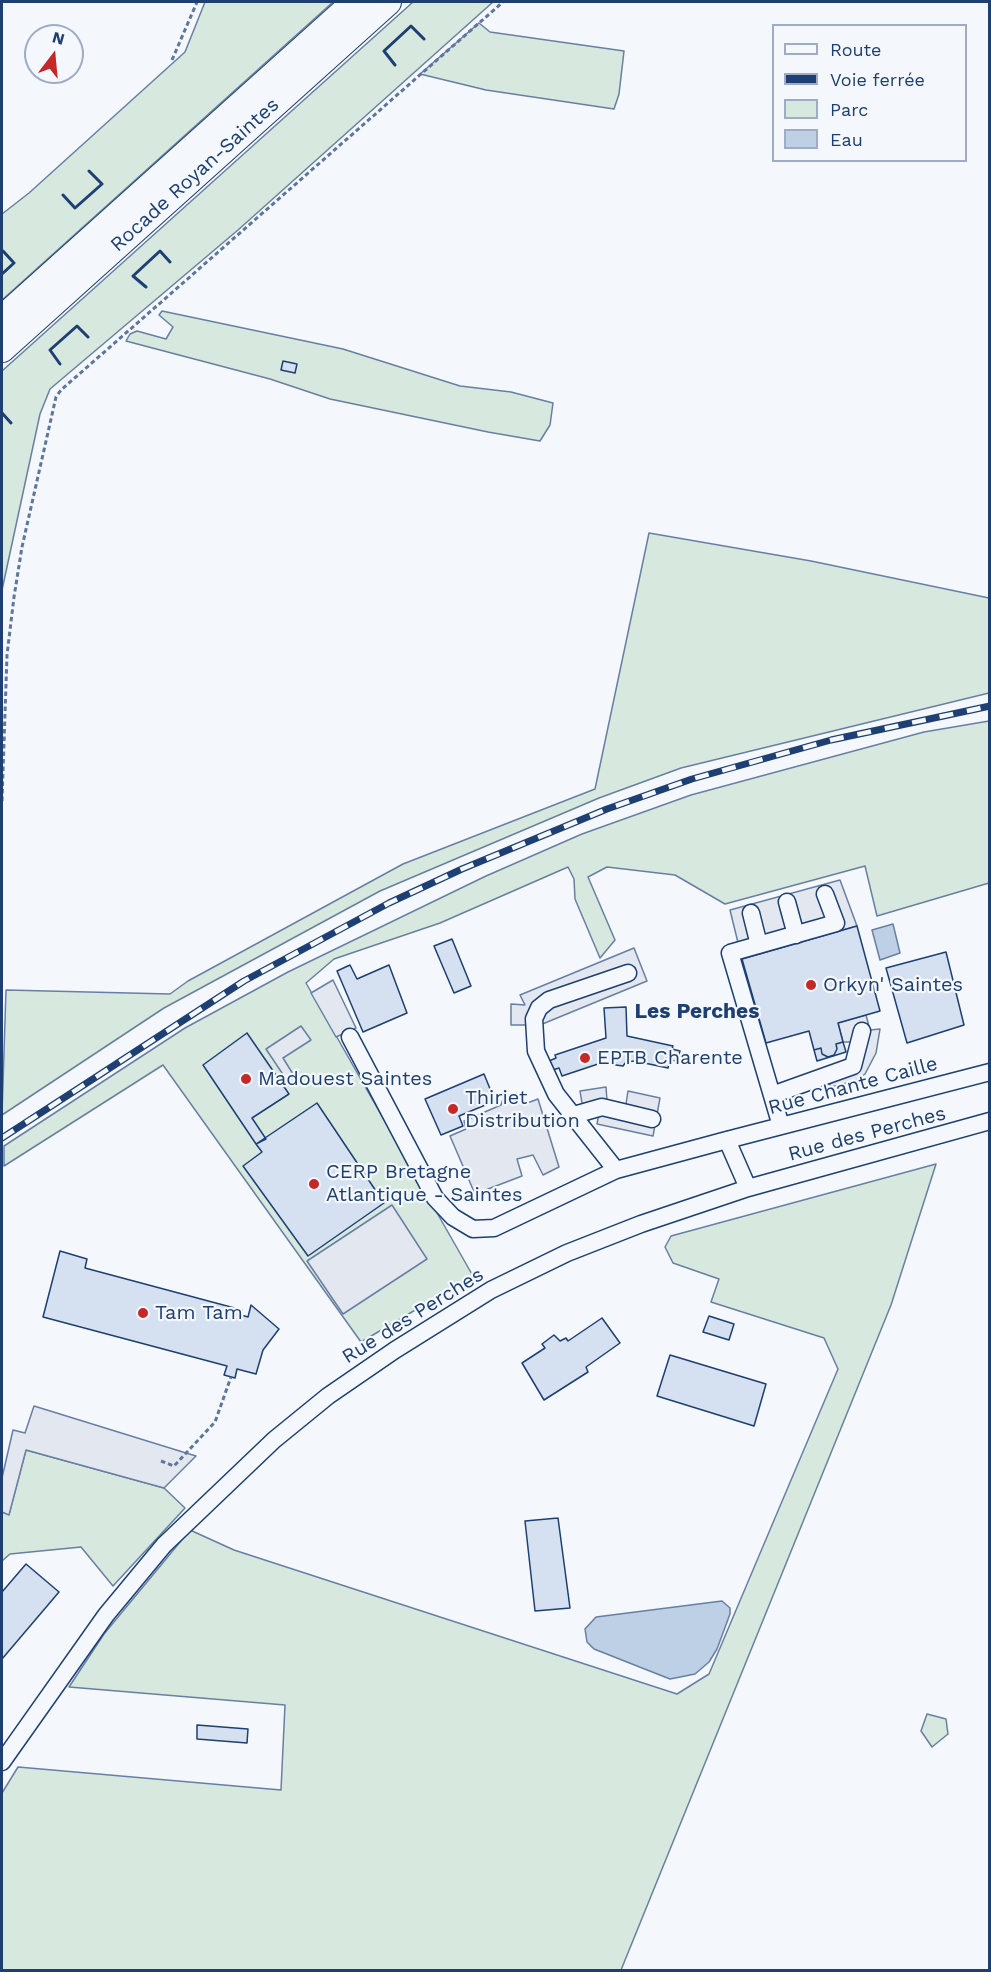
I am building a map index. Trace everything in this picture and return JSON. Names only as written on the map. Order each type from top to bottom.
[{"type":"highway","name":"Rocade Royan-Saintes","points":[[2,319],[355,2]]},
{"type":"highway","name":"Rocade Royan-Saintes","points":[[2,349],[388,2]]},
{"type":"street","points":[[781,1126],[730,953],[836,923],[825,894]]},
{"type":"street","points":[[787,902],[796,935]]},
{"type":"street","points":[[751,913],[759,945]]},
{"type":"street","points":[[616,1170],[556,1094],[536,1051],[534,1019],[539,1008],[549,1000],[628,973]]},
{"type":"street","points":[[772,1095],[853,1066],[862,1031]]},
{"type":"street","name":"Rue Chante Caille","points":[[350,1037],[435,1197],[453,1217],[473,1229],[494,1228],[616,1170],[990,1072]]},
{"type":"street","points":[[574,1115],[602,1107],[652,1119]]},
{"type":"street","name":"Rue des Perches","points":[[2,1762],[7,1750],[105,1615],[164,1545],[274,1440],[328,1396],[443,1319],[491,1290],[538,1267],[641,1224],[748,1188],[990,1121]]},
{"type":"street","points":[[727,1140],[748,1188]]},
{"type":"path","points":[[172,60],[197,2]]},
{"type":"path","points":[[2,801],[8,655],[14,597],[24,536],[56,397],[61,390],[503,2]]},
{"type":"path","points":[[161,1461],[174,1466],[215,1422],[231,1377]]},
{"type":"green space","points":[[205,2],[333,2],[2,300],[2,214],[29,193],[185,52]]},
{"type":"green space","points":[[413,2],[493,2],[238,230],[50,389],[40,414],[2,590],[2,371]]},
{"type":"green space","points":[[479,23],[490,32],[624,51],[619,94],[614,109],[486,90],[420,74]]},
{"type":"green space","points":[[162,311],[343,349],[460,386],[511,392],[553,403],[550,425],[540,441],[488,432],[330,399],[270,379],[126,341],[130,334],[137,331],[166,339],[173,327],[159,315]]},
{"type":"green space","points":[[649,533],[811,561],[989,598],[989,693],[681,768],[599,798],[380,891],[164,1008],[2,1115],[6,990],[170,994],[188,981],[403,864],[595,789]]},
{"type":"green space","points":[[989,721],[989,883],[877,916],[865,866],[725,904],[675,875],[607,867],[588,877],[615,940],[600,958],[575,899],[574,879],[568,867],[440,923],[334,959],[306,983],[473,1276],[361,1342],[163,1065],[4,1166],[4,1146],[185,1028],[288,972],[486,876],[582,834],[691,795],[924,732]]},
{"type":"green space","points":[[936,1164],[891,1305],[621,1970],[2,1970],[2,1793],[18,1767],[281,1790],[285,1705],[69,1687],[104,1634],[190,1530],[234,1550],[677,1694],[709,1674],[838,1369],[824,1338],[711,1302],[719,1279],[673,1263],[665,1247],[671,1236]]},
{"type":"green space","points":[[26,1450],[164,1488],[185,1508],[113,1586],[81,1547],[10,1554],[2,1561],[2,1512],[9,1514]]},
{"type":"green space","points":[[927,1714],[946,1719],[948,1734],[932,1747],[921,1731]]},
{"type":"shaded area","points":[[840,880],[857,926],[742,959],[730,910]]},
{"type":"shaded area","points":[[634,948],[647,981],[540,1025],[511,1025],[511,1004],[525,1005],[520,995]]},
{"type":"shaded area","points":[[333,980],[356,1028],[336,1037],[311,993]]},
{"type":"shaded area","points":[[866,1015],[870,1030],[880,1029],[876,1053],[865,1074],[855,1081],[831,1087],[826,1074],[853,1066],[860,1042],[843,1042],[838,1023]]},
{"type":"shaded area","points":[[301,1026],[311,1040],[283,1058],[293,1074],[286,1079],[266,1049]]},
{"type":"shaded area","points":[[606,1087],[607,1101],[626,1104],[628,1091],[660,1098],[653,1136],[597,1124],[599,1113],[591,1116],[582,1103],[580,1091]]},
{"type":"shaded area","points":[[516,1093],[522,1105],[538,1099],[559,1167],[543,1175],[533,1155],[517,1159],[522,1176],[475,1194],[450,1136],[466,1129],[464,1121],[501,1105],[503,1099]]},
{"type":"shaded area","points":[[392,1205],[427,1259],[343,1314],[307,1261]]},
{"type":"shaded area","points":[[34,1406],[196,1456],[164,1488],[26,1450],[9,1515],[2,1512],[2,1478],[13,1430],[25,1433]]},
{"type":"water","points":[[893,924],[900,953],[880,960],[872,930]]},
{"type":"water","points":[[722,1601],[730,1608],[730,1614],[717,1649],[709,1662],[695,1674],[670,1679],[594,1649],[587,1642],[585,1629],[596,1617]]},
{"type":"building","points":[[283,361],[297,364],[295,373],[281,370]]},
{"type":"building","name":"Orkyn' Saintes","points":[[857,926],[880,1011],[838,1023],[843,1042],[836,1044],[837,1049],[834,1055],[828,1057],[822,1054],[821,1048],[814,1050],[809,1031],[766,1043],[742,959]]},
{"type":"building","points":[[452,939],[471,986],[454,993],[434,946]]},
{"type":"building","points":[[946,952],[964,1025],[907,1043],[886,968]]},
{"type":"building","points":[[350,965],[357,979],[389,965],[407,1013],[363,1032],[337,971]]},
{"type":"building","points":[[626,1007],[627,1036],[673,1046],[672,1049],[680,1051],[677,1061],[670,1060],[668,1068],[635,1061],[626,1062],[623,1066],[601,1063],[562,1076],[559,1068],[553,1070],[549,1061],[556,1058],[555,1055],[606,1038],[604,1008]]},
{"type":"building","name":"Madouest Saintes","points":[[247,1033],[289,1094],[252,1118],[266,1139],[256,1144],[203,1065]]},
{"type":"building","points":[[843,1042],[846,1052],[817,1061],[814,1050],[821,1048],[822,1054],[828,1057],[834,1055],[837,1049],[836,1044]]},
{"type":"building","name":"Thiriet Distribution","points":[[484,1074],[495,1101],[459,1116],[463,1126],[441,1135],[425,1099]]},
{"type":"building","name":"CERP Bretagne Atlantique - Saintes","points":[[317,1103],[384,1203],[308,1256],[243,1166],[262,1152],[256,1144]]},
{"type":"building","name":"Tam Tam","points":[[60,1251],[87,1259],[85,1268],[242,1310],[241,1315],[248,1317],[251,1305],[279,1329],[263,1350],[256,1374],[237,1369],[235,1378],[224,1375],[227,1366],[43,1317]]},
{"type":"building","points":[[709,1316],[734,1324],[729,1340],[703,1332]]},
{"type":"building","points":[[602,1318],[620,1343],[586,1367],[588,1372],[544,1400],[522,1363],[545,1348],[542,1344],[554,1335],[560,1341],[566,1338],[568,1341]]},
{"type":"building","points":[[670,1355],[766,1384],[754,1426],[657,1396]]},
{"type":"building","points":[[558,1518],[570,1608],[535,1611],[525,1521]]},
{"type":"building","points":[[26,1564],[59,1592],[2,1659],[2,1592]]},
{"type":"building","points":[[197,1725],[248,1729],[247,1743],[197,1739]]},
{"type":"railway","points":[[2,1138],[244,981],[389,903],[462,869],[607,809],[692,779],[831,740],[990,706]]},
{"type":"wall","points":[[395,65],[384,51],[411,26],[424,39]]},
{"type":"wall","points":[[63,195],[75,208],[102,184],[89,171]]},
{"type":"wall","points":[[2,274],[14,263],[3,251]]},
{"type":"wall","points":[[146,287],[133,276],[160,251],[170,262]]},
{"type":"wall","points":[[60,364],[50,350],[77,326],[88,337]]},
{"type":"wall","points":[[2,413],[11,423]]},
{"type":"place","name":"Orkyn' Saintes","points":[[811,985]]},
{"type":"place","name":"EPTB Charente","points":[[585,1058]]},
{"type":"place","name":"Madouest Saintes","points":[[246,1079]]},
{"type":"place","name":"Thiriet Distribution","points":[[453,1109]]},
{"type":"place","name":"CERP Bretagne Atlantique - Saintes","points":[[314,1184]]},
{"type":"place","name":"Tam Tam","points":[[143,1313]]},
{"type":"district","name":"Les Perches","points":[[697,1012]]}]
